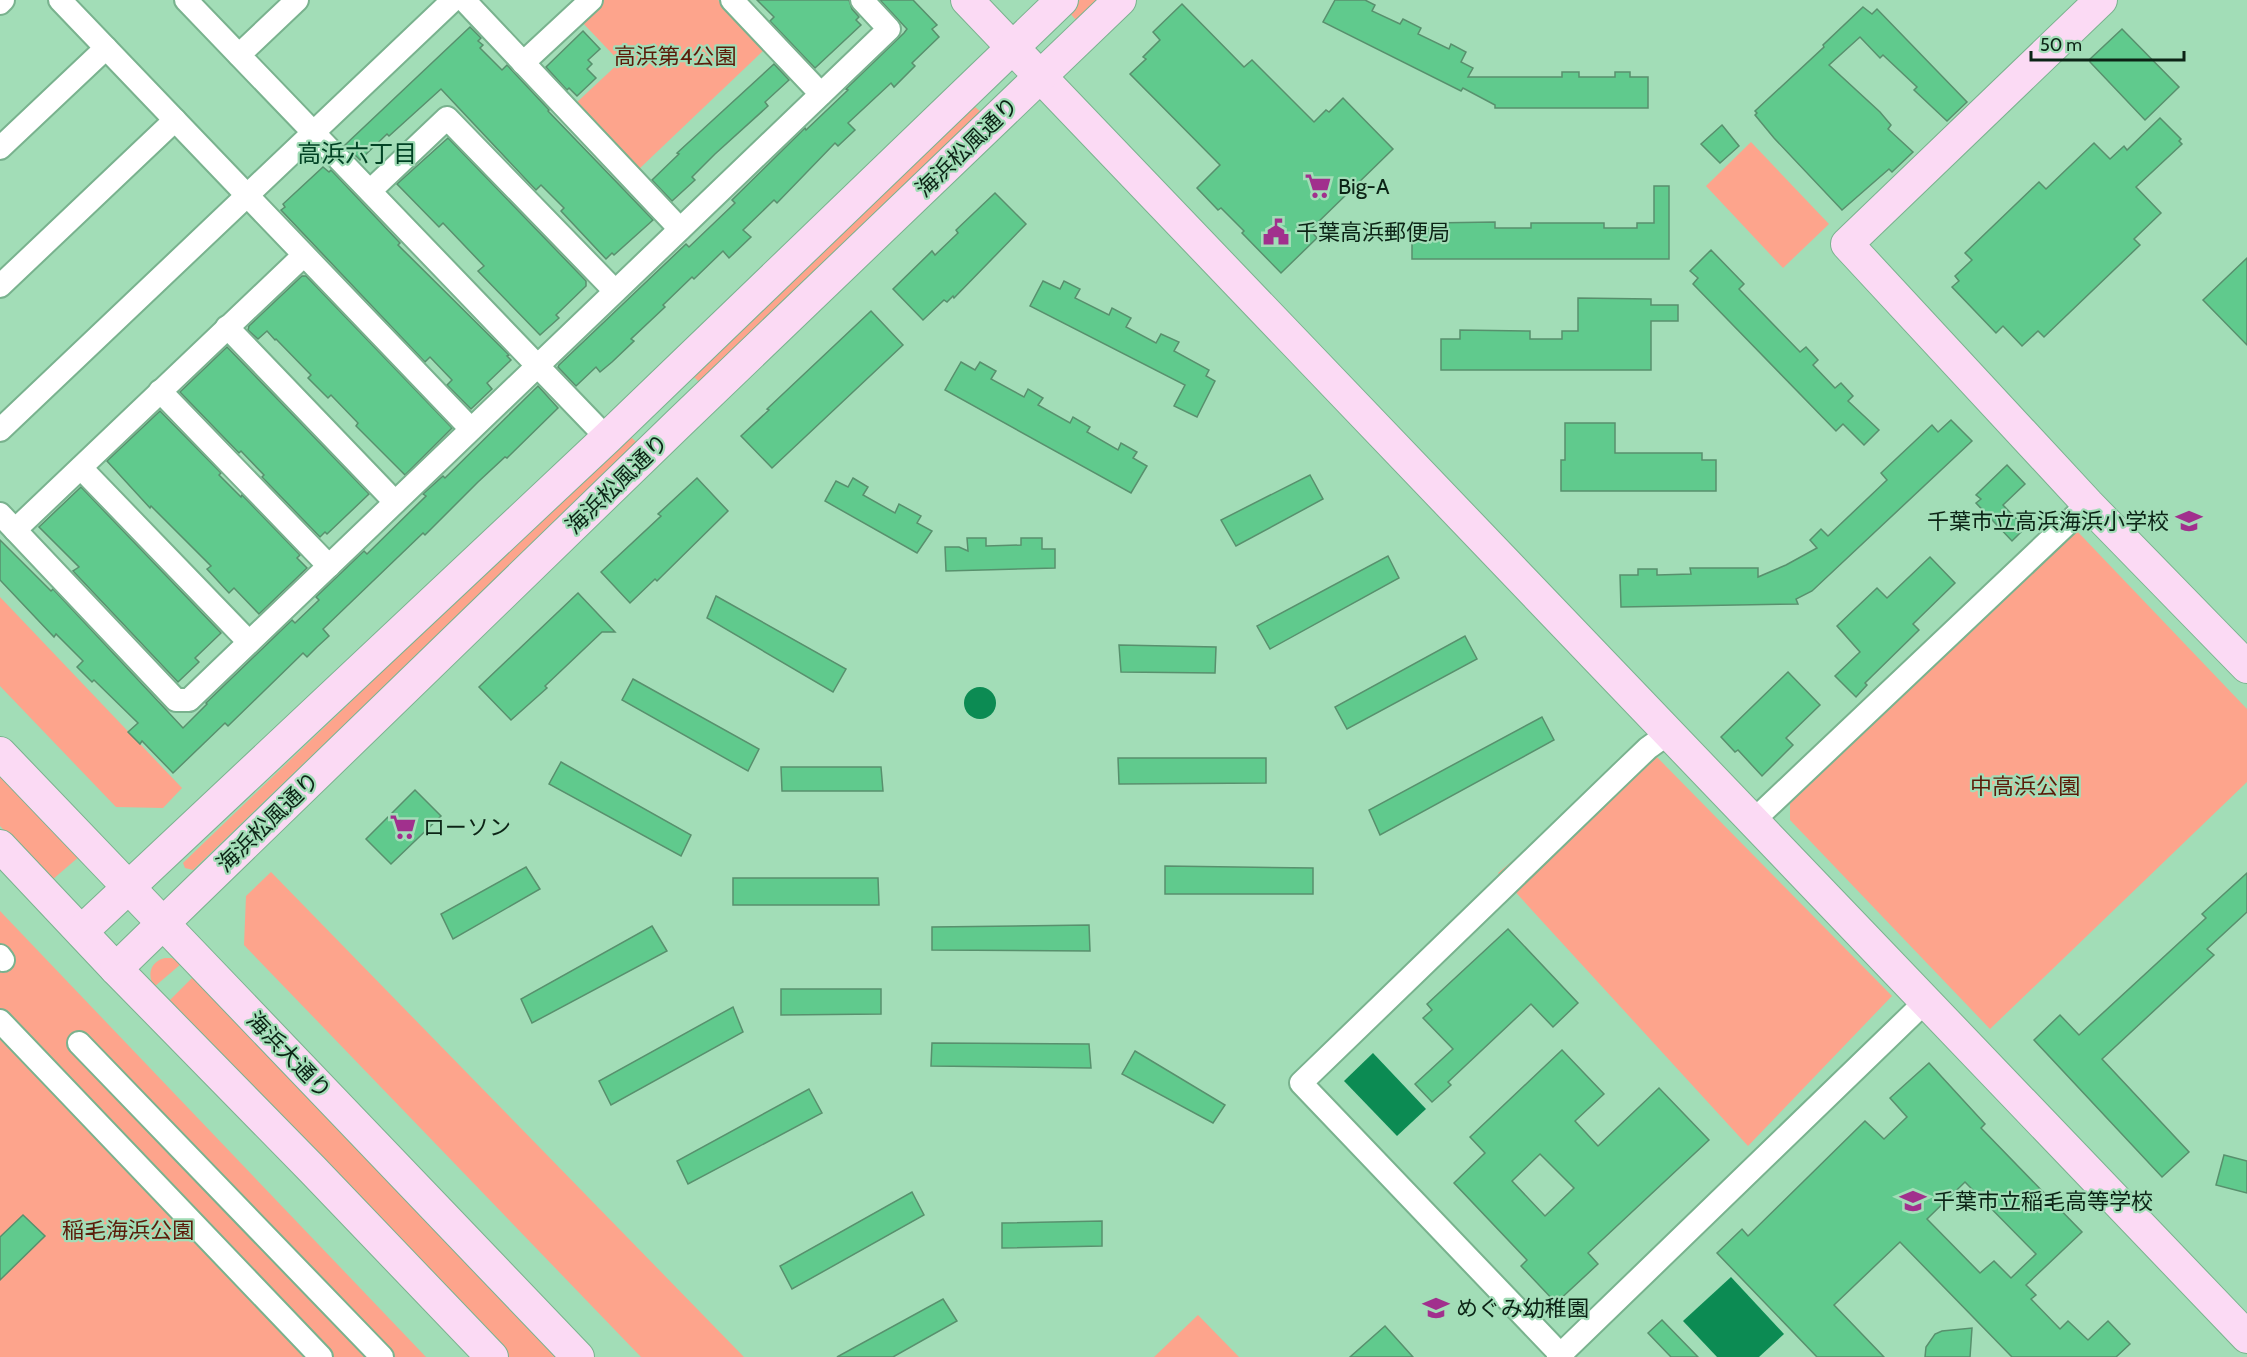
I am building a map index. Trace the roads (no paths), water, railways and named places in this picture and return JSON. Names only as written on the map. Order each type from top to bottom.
[{"type":"street","points":[[60,0],[471,429]]},
{"type":"street","points":[[186,0],[607,438]]},
{"type":"street","points":[[239,55],[297,0]]},
{"type":"street","points":[[0,430],[453,0]]},
{"type":"street","points":[[464,0],[680,229]]},
{"type":"street","points":[[523,63],[591,0]]},
{"type":"street","points":[[732,0],[821,94]]},
{"type":"street","points":[[304,255],[81,468],[8,522],[176,700],[189,700],[889,29],[862,0]]},
{"type":"street","points":[[968,0],[2247,1337]]},
{"type":"street","name":"海浜松風通り","points":[[82,931],[607,438],[1062,0]]},
{"type":"street","name":"海浜松風通り","points":[[116,969],[678,424],[1120,0]]},
{"type":"street","points":[[2101,0],[1847,244],[2088,504],[2247,667]]},
{"type":"street","points":[[0,148],[106,48]]},
{"type":"street","points":[[370,191],[447,118],[615,291]]},
{"type":"street","points":[[0,286],[175,120]]},
{"type":"street","points":[[227,327],[395,502]]},
{"type":"street","points":[[160,391],[328,566]]},
{"type":"street","points":[[651,396],[678,424]]},
{"type":"street","points":[[81,468],[249,642]]},
{"type":"street","points":[[1754,820],[2088,504]]},
{"type":"street","points":[[1669,734],[1641,755],[1301,1083],[1559,1356],[1925,1002]]},
{"type":"street","name":"海浜大通り","points":[[0,753],[579,1357]]},
{"type":"street","points":[[0,846],[492,1357]]},
{"type":"street","points":[[0,1021],[321,1357]]},
{"type":"street","points":[[80,1043],[382,1357]]},
{"type":"place","name":"Big-A","points":[[1318,186]]},
{"type":"place","name":"千葉高浜郵便局","points":[[1276,232]]},
{"type":"place","name":"千葉市立高浜海浜小学校","points":[[2189,521]]},
{"type":"place","name":"ローソン","points":[[403,827]]},
{"type":"place","name":"千葉市立稲毛高等学校","points":[[1913,1201]]},
{"type":"place","name":"めぐみ幼稚園","points":[[1436,1308]]},
{"type":"district","name":"高浜六丁目","points":[[357,153]]},
{"type":"park label","name":"高浜第4公園","points":[[675,56]]},
{"type":"park label","name":"中高浜公園","points":[[2025,786]]},
{"type":"park label","name":"稲毛海浜公園","points":[[128,1230]]}]
